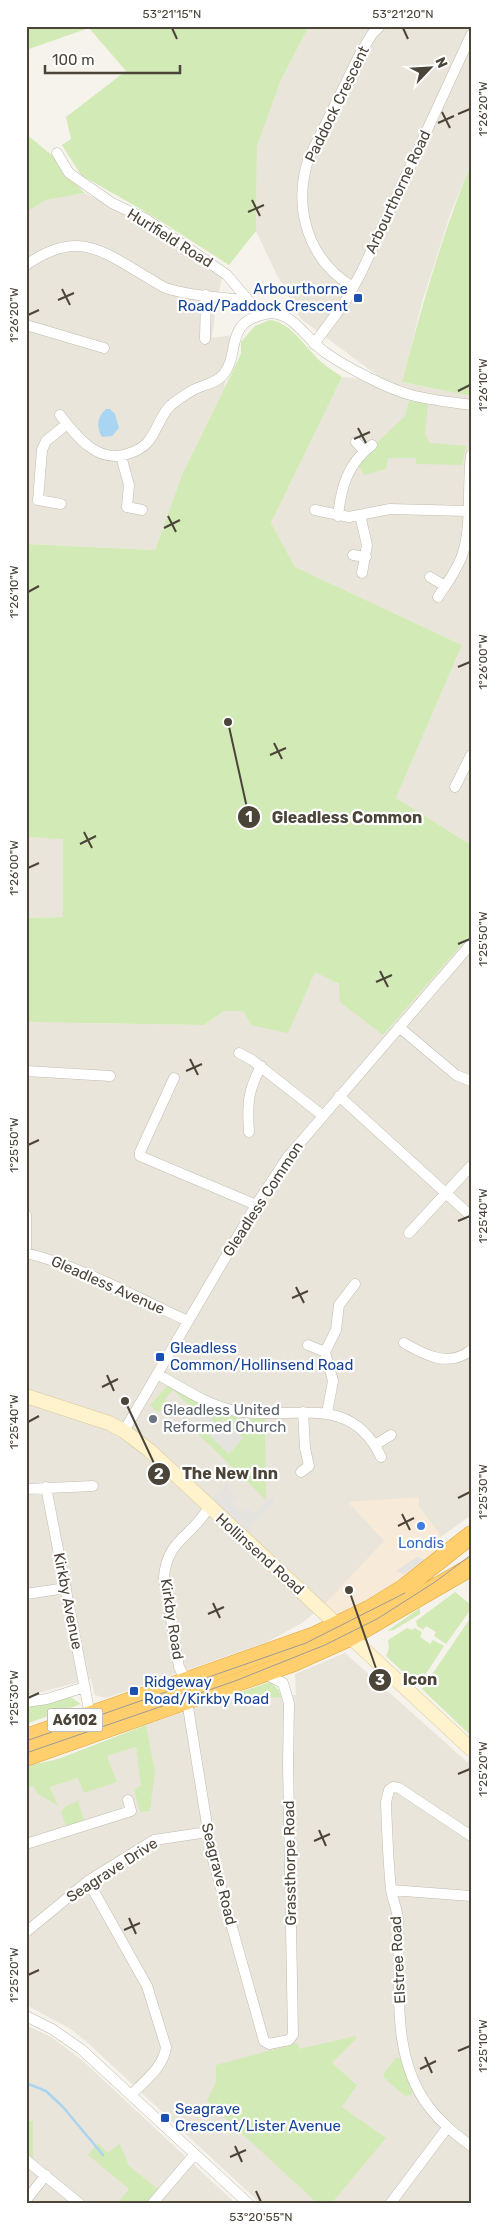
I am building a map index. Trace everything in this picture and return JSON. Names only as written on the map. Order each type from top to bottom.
[{"type":"highway","name":"A6102","points":[[26,1738],[305,1640],[343,1631],[404,1588],[471,1535]]},
{"type":"highway","name":"A6102","points":[[26,1757],[264,1674],[343,1631],[471,1567]]},
{"type":"main road","name":"Hollinsend Road","points":[[26,1396],[109,1423],[124,1431],[149,1450],[471,1748]]},
{"type":"street","name":"Paddock Crescent","points":[[353,287],[333,272],[314,246],[307,230],[302,206],[303,178],[308,160],[360,54],[372,34],[380,26]]},
{"type":"street","name":"Arbourthorne Road","points":[[314,344],[353,287],[396,200],[471,34]]},
{"type":"street","name":"Hurlfield Road","points":[[57,153],[69,173],[112,203],[146,219],[227,275],[249,301],[265,314],[274,313],[285,316],[314,344],[348,366],[409,395],[471,405]]},
{"type":"street","points":[[26,265],[41,255],[57,249],[73,246],[93,247],[110,254],[167,289],[249,301]]},
{"type":"street","points":[[205,339],[206,295]]},
{"type":"street","points":[[60,416],[94,451],[120,456],[146,444],[164,413],[178,400],[192,390],[222,377],[228,368],[233,343],[242,327],[265,314]]},
{"type":"street","points":[[26,325],[104,348]]},
{"type":"street","points":[[61,504],[38,500],[40,462],[46,441],[67,424]]},
{"type":"street","points":[[338,516],[341,492],[347,474],[368,448],[356,442]]},
{"type":"street","points":[[120,456],[129,485],[128,507],[142,510]]},
{"type":"street","points":[[438,597],[463,552],[468,511],[470,462]]},
{"type":"street","points":[[315,510],[338,516],[360,515],[390,509],[468,511]]},
{"type":"street","points":[[360,515],[367,545],[362,573]]},
{"type":"street","points":[[353,555],[366,557]]},
{"type":"street","points":[[430,578],[445,586]]},
{"type":"street","points":[[455,787],[471,755]]},
{"type":"street","name":"Gleadless Common","points":[[124,1431],[256,1205],[287,1158],[471,944]]},
{"type":"street","points":[[399,1027],[456,1075],[471,1081]]},
{"type":"street","points":[[239,1053],[261,1066],[322,1115]]},
{"type":"street","points":[[249,1132],[248,1096],[251,1085],[261,1066]]},
{"type":"street","points":[[26,1071],[110,1076]]},
{"type":"street","points":[[136,1166],[140,1152],[174,1078]]},
{"type":"street","points":[[339,1096],[471,1216]]},
{"type":"street","points":[[140,1156],[256,1205]]},
{"type":"street","points":[[409,1233],[471,1166]]},
{"type":"street","points":[[26,1215],[26,1248]]},
{"type":"street","name":"Gleadless Avenue","points":[[26,1253],[77,1269],[188,1322]]},
{"type":"street","points":[[327,1413],[333,1381],[326,1352],[336,1330],[339,1305],[354,1284]]},
{"type":"street","points":[[404,1343],[425,1354],[441,1359],[459,1357],[471,1350]]},
{"type":"street","points":[[308,1345],[326,1352]]},
{"type":"street","points":[[157,1374],[222,1408],[250,1413],[327,1413],[340,1417],[360,1427],[375,1445],[381,1457]]},
{"type":"street","points":[[301,1472],[309,1466],[305,1448],[303,1412]]},
{"type":"street","points":[[375,1445],[391,1435]]},
{"type":"street","points":[[26,1489],[93,1486]]},
{"type":"street","name":"Kirkby Avenue","points":[[46,1487],[90,1715]]},
{"type":"street","name":"Kirkby Road","points":[[192,1680],[181,1675],[164,1577],[165,1564],[173,1546],[196,1526],[209,1507]]},
{"type":"street","points":[[26,1594],[66,1588]]},
{"type":"street","name":"Grassthorpe Road","points":[[264,1674],[279,1680],[288,1695],[293,2035],[289,2040],[266,2043]]},
{"type":"street","points":[[26,1702],[48,1699],[85,1687]]},
{"type":"street","name":"Seagrave Road","points":[[187,1701],[212,1856],[266,2043]]},
{"type":"street","name":"Elstree Road","points":[[471,1836],[399,1788],[393,1787],[389,1790],[386,1802],[391,1890],[398,1915],[401,2027],[405,2048],[416,2087],[428,2107],[447,2128],[471,2146]]},
{"type":"street","points":[[26,1844],[131,1811],[128,1800]]},
{"type":"street","name":"Seagrave Drive","points":[[26,1932],[88,1881],[154,1840],[208,1832]]},
{"type":"street","points":[[88,1881],[147,1986],[166,2047],[165,2056],[160,2064],[131,2095]]},
{"type":"street","points":[[391,1890],[471,1896]]},
{"type":"street","points":[[26,2016],[68,2038],[249,2204]]},
{"type":"street","points":[[390,2204],[447,2128]]},
{"type":"street","points":[[152,2204],[195,2154]]},
{"type":"street","points":[[26,2160],[80,2204]]},
{"type":"street","points":[[26,2200],[46,2175]]},
{"type":"shaded area","points":[[309,26],[471,26],[471,164],[451,212],[422,302],[402,382],[471,396],[471,845],[396,798],[462,645],[295,567],[271,523],[342,377],[385,381],[301,319],[256,231],[257,146],[281,80]]},
{"type":"shaded area","points":[[85,193],[149,224],[223,273],[216,305],[212,338],[233,335],[224,389],[182,475],[155,550],[26,544],[26,212],[46,200]]},
{"type":"shaded area","points":[[26,837],[63,838],[63,917],[26,918]]},
{"type":"shaded area","points":[[471,934],[471,1515],[441,1537],[418,1505],[419,1498],[349,1502],[385,1541],[325,1604],[302,1623],[265,1643],[106,1698],[95,1695],[91,1679],[26,1696],[26,1022],[204,1025],[224,1011],[243,1011],[251,1025],[315,971],[339,984],[383,1035]]},
{"type":"shaded area","points":[[204,1411],[216,1424],[223,1419],[243,1438],[229,1454],[191,1417],[196,1412]]},
{"type":"shaded area","points":[[227,1484],[228,1488],[237,1498],[232,1504],[242,1513],[248,1508],[254,1514],[272,1496],[276,1501],[246,1532],[212,1499]]},
{"type":"shaded area","points":[[419,1497],[418,1505],[450,1548],[453,1563],[391,1606],[344,1631],[320,1609],[384,1541],[348,1502]]},
{"type":"shaded area","points":[[417,1557],[425,1560],[404,1574],[396,1571]]},
{"type":"shaded area","points":[[345,1653],[467,1762],[471,1758],[471,2204],[261,2204],[87,2042],[69,2028],[26,2005],[26,1788],[34,1786],[57,1806],[50,1787],[78,1778],[116,1782],[107,1756],[136,1747],[142,1786],[134,1790],[140,1811],[155,1770],[146,1725],[238,1693],[239,1699],[296,1695],[295,1674]]},
{"type":"shaded area","points":[[26,2025],[51,2037],[82,2060],[236,2204],[26,2204]]},
{"type":"green space","points":[[26,26],[309,26],[281,80],[257,146],[256,231],[229,265],[151,215],[81,175],[62,145],[71,139],[66,117],[126,71],[89,28],[26,50]]},
{"type":"green space","points":[[26,134],[53,156],[63,172],[85,193],[46,200],[26,212]]},
{"type":"green space","points":[[471,164],[471,396],[402,382],[433,272]]},
{"type":"green space","points":[[270,320],[278,322],[292,331],[320,361],[342,377],[271,523],[295,567],[462,645],[396,798],[471,845],[471,934],[383,1035],[340,1002],[339,984],[315,972],[288,1033],[251,1025],[243,1011],[224,1011],[204,1025],[26,1022],[26,918],[63,917],[63,839],[26,837],[26,544],[155,550],[182,475],[241,354],[241,342],[255,326]]},
{"type":"green space","points":[[409,401],[428,403],[425,434],[430,443],[466,446],[462,465],[416,464],[416,458],[388,458],[386,469],[364,475],[357,462],[405,416]]},
{"type":"green space","points":[[167,1386],[208,1408],[205,1413],[196,1412],[173,1390],[165,1399],[167,1402],[164,1405],[167,1409],[157,1412],[150,1405]]},
{"type":"green space","points":[[214,1410],[242,1419],[265,1419],[266,1500],[191,1427],[196,1422],[229,1454],[217,1424],[212,1420]]},
{"type":"green space","points":[[455,1592],[471,1605],[471,1609],[446,1644],[434,1636],[436,1632],[426,1626],[423,1630],[417,1626],[416,1621]]},
{"type":"green space","points":[[420,1608],[420,1614],[394,1630],[387,1631]]},
{"type":"green space","points":[[471,1617],[471,1736],[422,1689]]},
{"type":"green space","points":[[407,1628],[412,1630],[415,1628],[422,1632],[420,1637],[430,1644],[433,1640],[444,1646],[418,1686],[386,1656],[389,1648],[388,1640]]},
{"type":"green space","points":[[270,1682],[278,1689],[282,1697],[239,1700],[238,1693]]},
{"type":"green space","points":[[69,1696],[81,1704],[26,1724],[26,1706]]},
{"type":"green space","points":[[146,1725],[155,1770],[150,1811],[140,1812],[134,1790],[141,1785],[136,1747],[107,1756],[117,1782],[84,1793],[78,1778],[50,1787],[58,1806],[37,1793],[34,1786],[26,1788],[26,1766],[58,1759]]},
{"type":"green space","points":[[78,1801],[84,1820],[66,1826],[61,1812],[66,1806]]},
{"type":"green space","points":[[355,2036],[356,2039],[332,2063],[357,2085],[342,2107],[386,2138],[331,2204],[318,2204],[207,2101],[216,2082],[216,2065],[298,2043],[299,2049]]},
{"type":"green space","points":[[396,2058],[401,2058],[403,2061],[413,2090],[411,2095],[405,2096],[384,2078],[384,2073]]},
{"type":"green space","points":[[26,2121],[33,2121],[33,2158],[26,2154]]},
{"type":"green space","points":[[98,2143],[107,2153],[120,2144],[129,2166],[158,2189],[145,2204],[117,2204],[129,2189],[88,2155]]},
{"type":"water","points":[[106,409],[110,409],[115,414],[119,428],[112,436],[102,437],[98,422]]},
{"type":"waterway","points":[[26,2083],[46,2091],[63,2107],[103,2155]]},
{"type":"tram line","points":[[26,1753],[235,1681],[325,1645],[377,1619],[435,1582],[471,1555]]},
{"type":"tram line","points":[[26,1741],[306,1643],[405,1593]]},
{"type":"place","name":"Arbourthorne Road/Paddock Crescent","points":[[358,298]]},
{"type":"place","name":"Gleadless Common","points":[[228,722]]},
{"type":"place","name":"Gleadless Common/Hollinsend Road","points":[[160,1357]]},
{"type":"place","name":"The New Inn","points":[[125,1401]]},
{"type":"place","name":"Gleadless United Reformed Church","points":[[153,1419]]},
{"type":"place","name":"Londis","points":[[421,1526]]},
{"type":"place","name":"Icon","points":[[349,1590]]},
{"type":"place","name":"Ridgeway Road/Kirkby Road","points":[[134,1691]]},
{"type":"place","name":"Seagrave Crescent/Lister Avenue","points":[[165,2118]]}]
